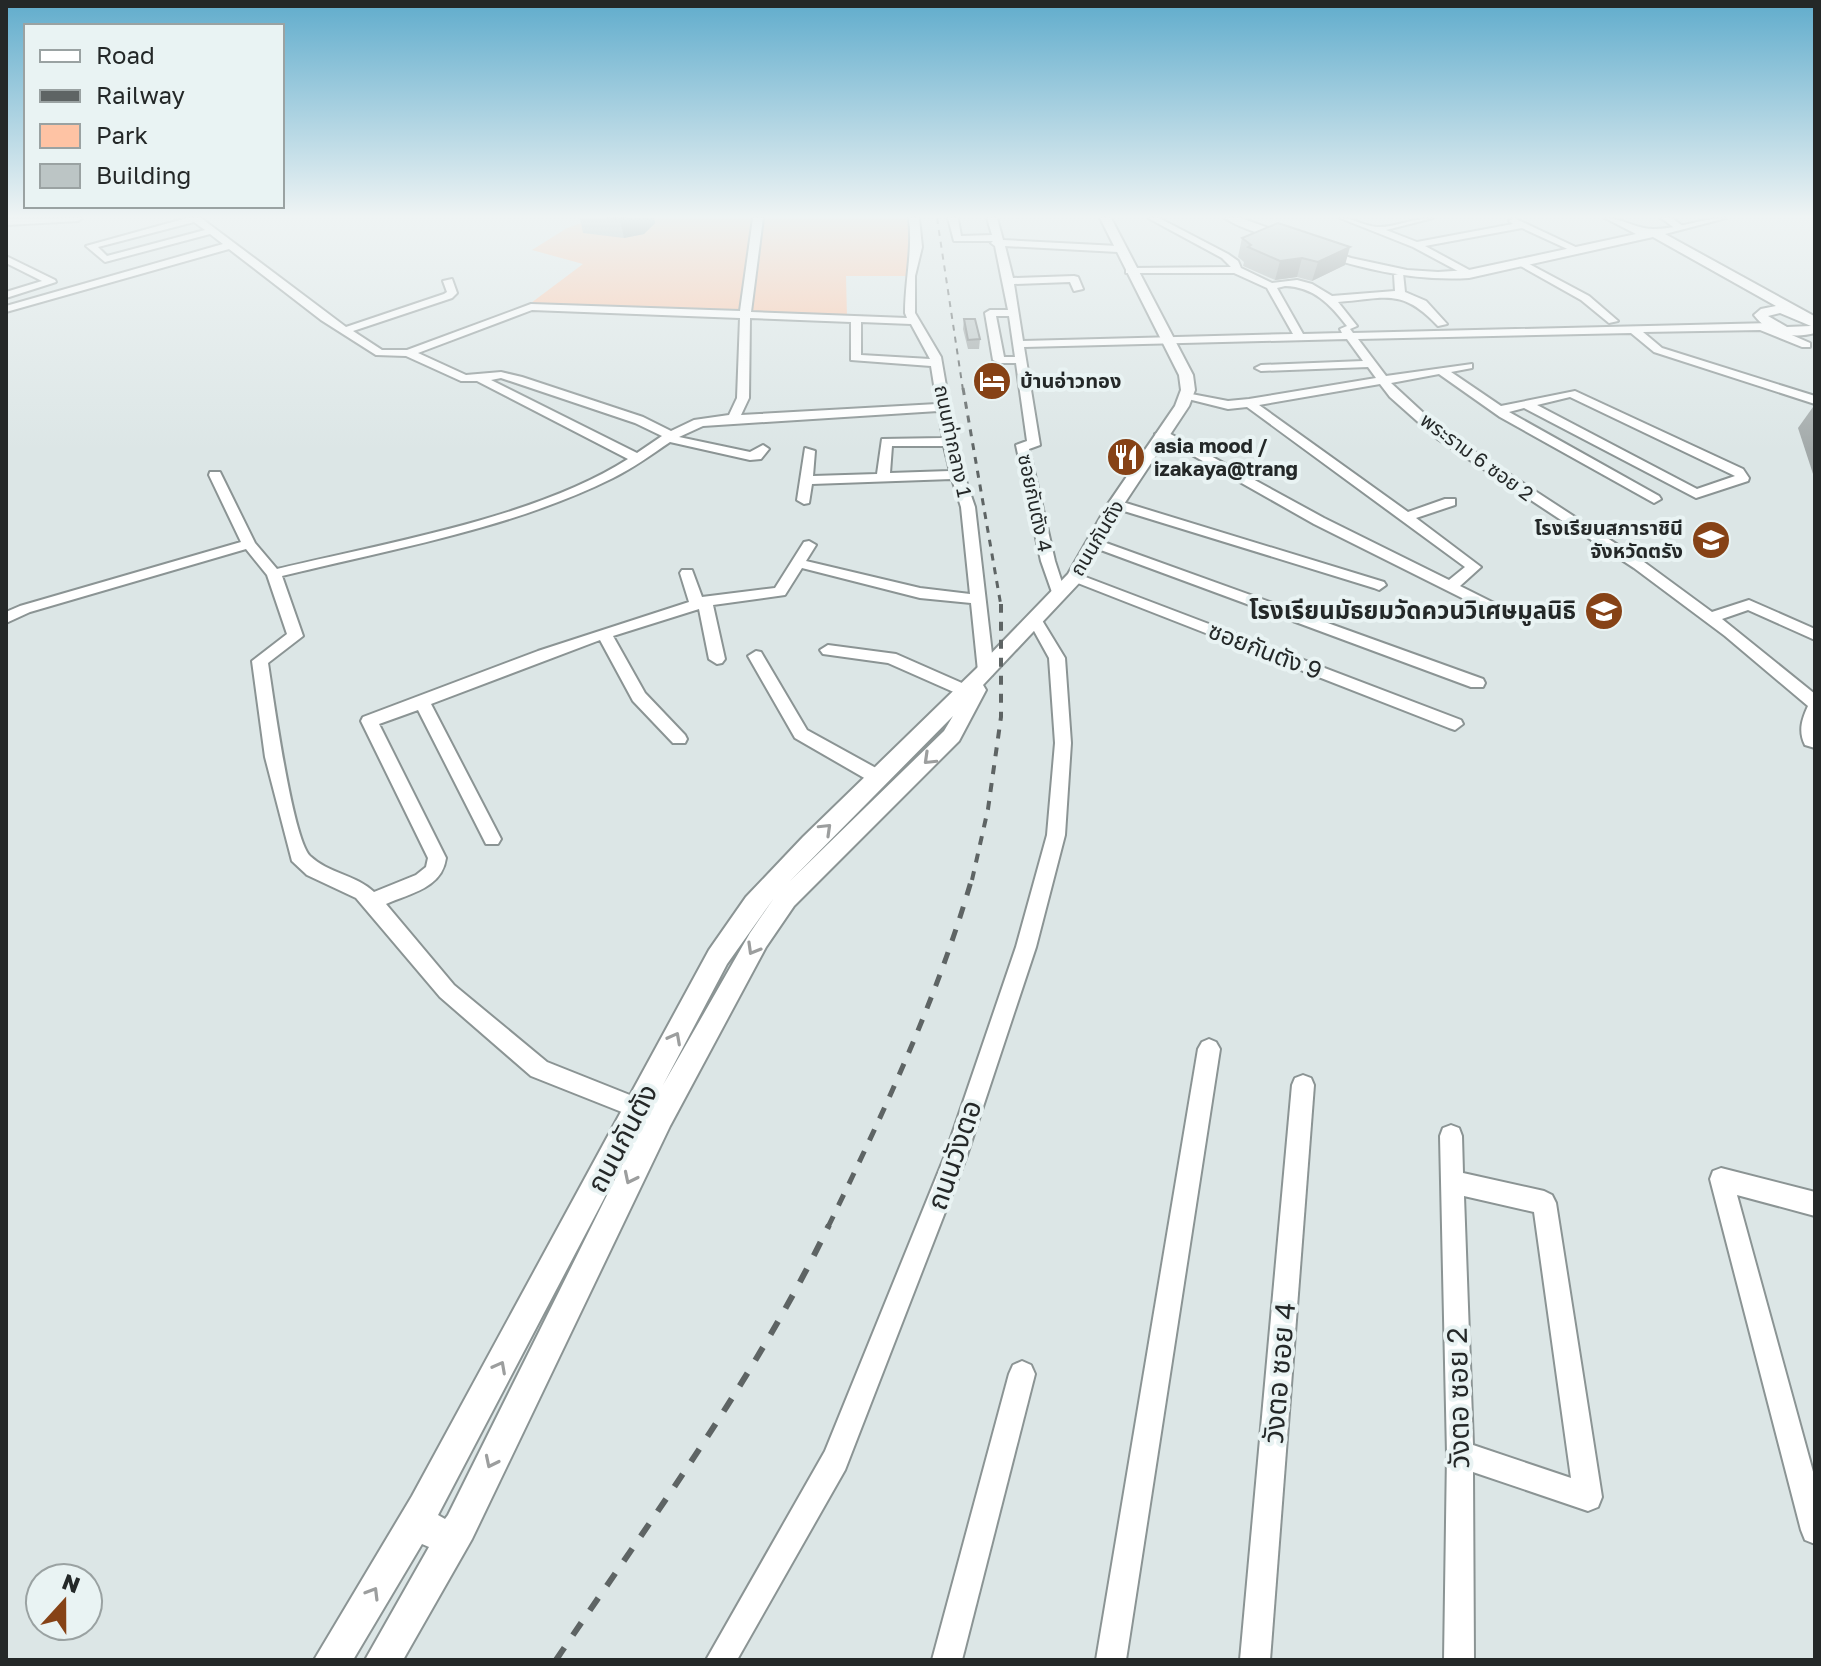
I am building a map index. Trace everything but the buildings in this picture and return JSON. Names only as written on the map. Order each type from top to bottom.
[{"type":"main road","points":[[1144,296],[1186,375],[1186,397]]},
{"type":"main road","points":[[1768,296],[1815,324]]},
{"type":"main road","points":[[1762,316],[1781,309],[1799,313]]},
{"type":"main road","points":[[1762,316],[1791,331],[1815,324]]},
{"type":"main road","name":"ถนนกันตัง","points":[[383,1660],[452,1541],[718,957],[754,904],[811,843],[986,671],[1075,577],[1116,504],[1186,397]]},
{"type":"main road","name":"ถนนกันตัง","points":[[332,1660],[416,1522],[649,1113],[758,940],[786,899],[952,736],[986,671]]},
{"type":"main road","points":[[416,1522],[452,1541]]},
{"type":"street","points":[[6,309],[52,296]]},
{"type":"street","points":[[298,296],[344,331],[380,353],[408,353],[531,307],[914,321]]},
{"type":"street","points":[[344,331],[448,296]]},
{"type":"street","points":[[733,419],[743,398],[747,296]]},
{"type":"street","name":"ถนนท่ากลาง 1","points":[[909,296],[910,313],[936,363],[950,442],[968,507],[986,671]]},
{"type":"street","name":"ซอยกันตัง 4","points":[[1010,296],[1023,360],[1034,445],[1022,445],[1048,561],[1059,595]]},
{"type":"street","points":[[1276,296],[1296,332]]},
{"type":"street","points":[[1325,296],[1333,299],[1377,296]]},
{"type":"street","points":[[1404,296],[1422,303],[1442,324]]},
{"type":"street","points":[[1581,296],[1613,321]]},
{"type":"street","name":"พระราม 6 ซอย 2","points":[[1333,299],[1370,364],[1394,395],[1439,434],[1639,565],[1814,702],[1813,734]]},
{"type":"street","points":[[1012,313],[990,313],[999,360],[1023,360]]},
{"type":"street","points":[[1017,335],[1296,332],[1442,324],[1762,316]]},
{"type":"street","points":[[1348,329],[1634,330],[1762,316],[1809,350]]},
{"type":"street","points":[[856,318],[855,358],[936,363]]},
{"type":"street","points":[[1809,350],[1815,324]]},
{"type":"street","points":[[1634,330],[1658,350],[1815,398]]},
{"type":"street","points":[[1791,331],[1809,350]]},
{"type":"street","points":[[408,353],[465,379],[501,375],[518,379],[639,420],[669,437],[750,456],[757,456],[763,449]]},
{"type":"street","points":[[1261,368],[1370,364]]},
{"type":"street","points":[[1186,397],[1228,405],[1249,403],[1468,366]]},
{"type":"street","points":[[1440,370],[1501,410],[1654,499]]},
{"type":"street","points":[[478,377],[515,400],[604,438],[638,459]]},
{"type":"street","points":[[1501,410],[1571,393],[1738,472],[1743,478],[1696,494],[1526,404]]},
{"type":"street","points":[[1249,403],[1474,567],[1448,588]]},
{"type":"street","points":[[274,574],[504,515],[609,476],[669,437],[711,417],[733,419],[945,407]]},
{"type":"street","points":[[1161,434],[1448,588],[1507,615]]},
{"type":"street","points":[[883,477],[886,442],[950,442]]},
{"type":"street","points":[[804,500],[809,451]]},
{"type":"street","points":[[215,475],[249,544],[274,574],[295,636],[260,661],[273,757],[298,856],[314,870],[372,901],[447,991],[539,1069],[649,1113]]},
{"type":"street","points":[[806,480],[958,475]]},
{"type":"street","points":[[1404,518],[1450,502]]},
{"type":"street","points":[[1116,504],[1379,585]]},
{"type":"street","points":[[1095,543],[1477,683]]},
{"type":"street","points":[[6,618],[25,609],[249,544]]},
{"type":"street","points":[[372,901],[423,880],[435,871],[437,858],[369,721],[604,634],[701,602],[744,593],[780,592],[809,545]]},
{"type":"street","points":[[798,563],[920,593],[978,599]]},
{"type":"street","points":[[687,573],[701,602],[717,659]]},
{"type":"street","name":"ซอยกันตัง 9","points":[[1075,577],[1455,724]]},
{"type":"street","points":[[1710,618],[1749,605],[1815,635]]},
{"type":"street","name":"ถนนวังตอ","points":[[721,1660],[835,1460],[955,1158],[1026,947],[1056,835],[1063,743],[1057,658],[1035,620]]},
{"type":"street","points":[[604,634],[639,697],[679,739]]},
{"type":"street","points":[[828,650],[891,658],[965,691]]},
{"type":"street","points":[[756,656],[801,734],[879,778]]},
{"type":"street","points":[[422,702],[492,839]]},
{"type":"street","points":[[1111,1660],[1209,1049]]},
{"type":"street","name":"วังตอ ซอย 4","points":[[1255,1660],[1303,1085]]},
{"type":"street","name":"วังตอ ซอย 2","points":[[1451,1136],[1460,1454],[1459,1660]]},
{"type":"street","points":[[1815,1204],[1721,1179],[1815,1530]]},
{"type":"street","points":[[1454,1182],[1544,1203],[1588,1497],[1460,1454]]},
{"type":"street","points":[[947,1660],[1022,1374]]},
{"type":"green space","points":[[541,296],[846,296],[847,318],[531,307],[531,303]]},
{"type":"railway","points":[[949,296],[963,390]]},
{"type":"railway","points":[[963,388],[1001,606]]},
{"type":"railway","points":[[972,880],[988,809],[1001,717],[1001,606]]},
{"type":"railway","points":[[828,1226],[889,1099],[926,1012],[972,878]]},
{"type":"railway","points":[[556,1660],[735,1393],[800,1282],[828,1226]]},
{"type":"place","name":"บ้านอ่าวทอง","points":[[992,381]]},
{"type":"place","name":"asia mood / izakaya@trang","points":[[1126,457]]},
{"type":"place","name":"โรงเรียนสภาราชินี จังหวัดตรัง","points":[[1711,540]]},
{"type":"place","name":"โรงเรียนมัธยมวัดควนวิเศษมูลนิธิ","points":[[1604,611]]}]
